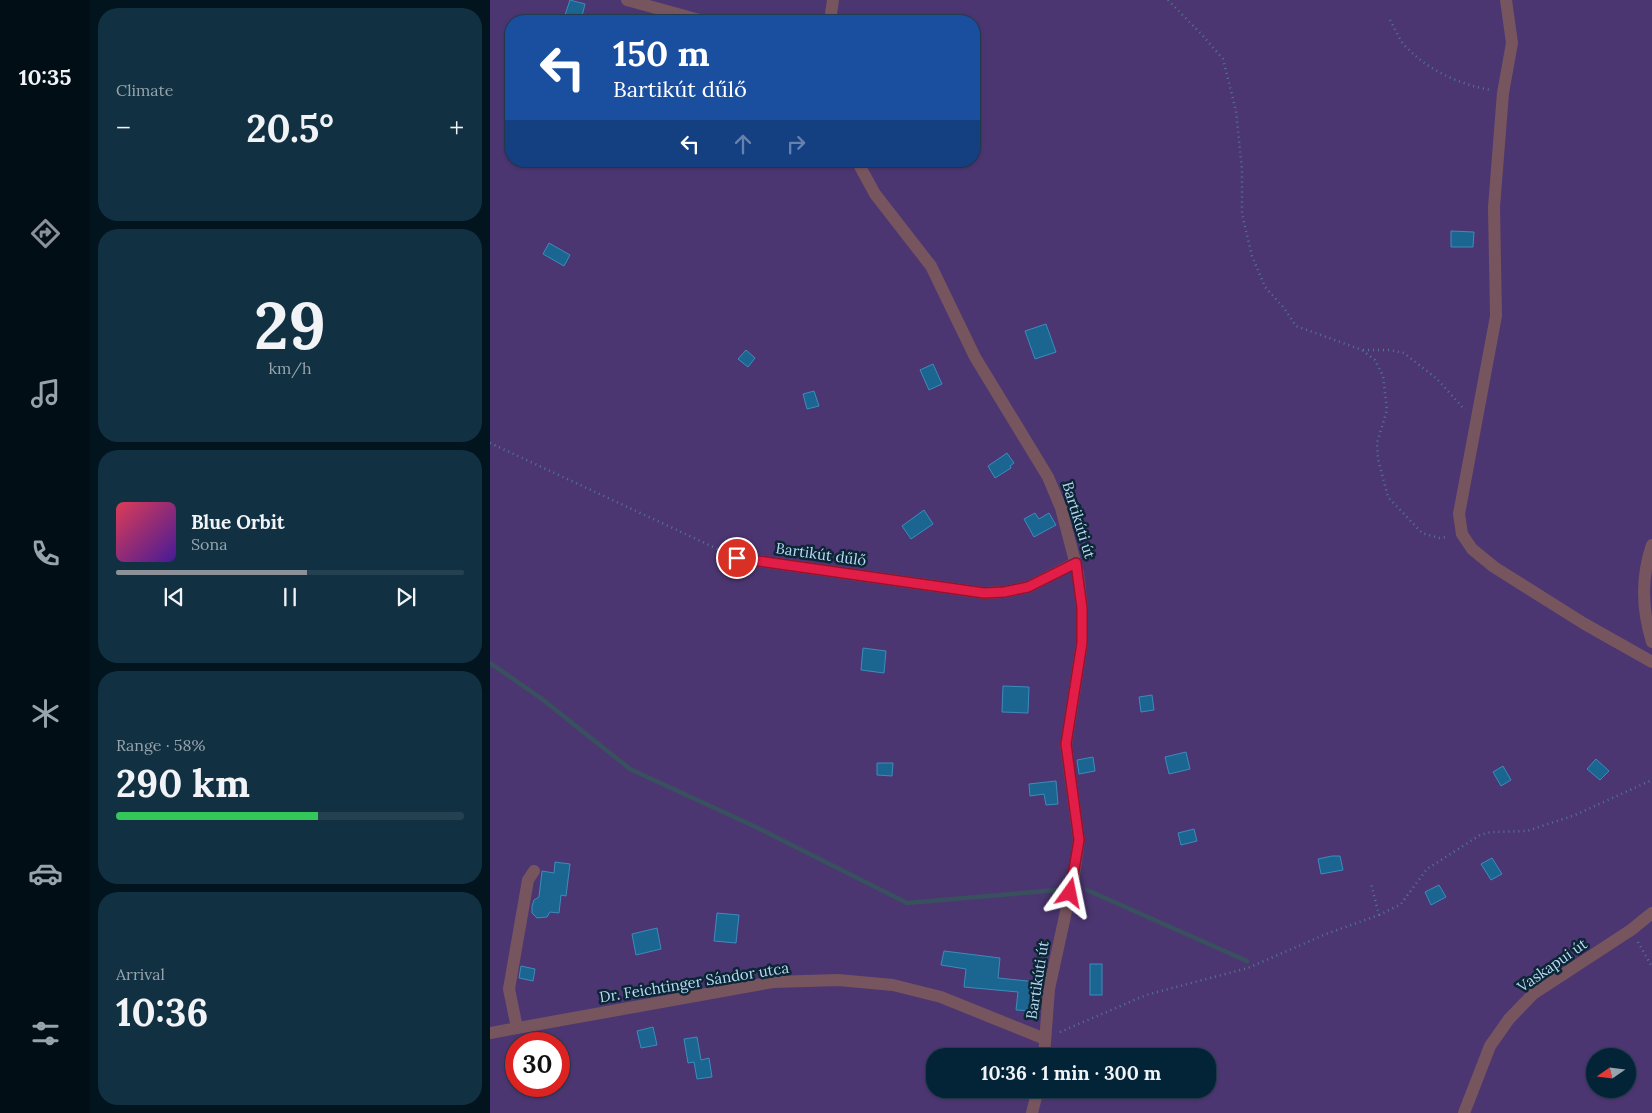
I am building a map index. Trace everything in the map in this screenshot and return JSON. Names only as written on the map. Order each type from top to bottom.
[{"type":"street","points":[[627,0],[681,15]]},
{"type":"street","points":[[831,15],[834,0]]},
{"type":"street","points":[[1506,0],[1512,43],[1503,93],[1494,206],[1496,316],[1459,514],[1462,534],[1472,549],[1494,567],[1583,623],[1652,662]]},
{"type":"street","name":"Bartikúti út","points":[[860,167],[875,194],[931,266],[975,357],[1048,477],[1061,508],[1076,563],[1082,608],[1082,643],[1066,744],[1079,840],[1074,875],[1050,989],[1044,1048]]},
{"type":"street","points":[[1652,546],[1647,561],[1644,603],[1652,642]]},
{"type":"street","name":"Bartikút dűlő","points":[[737,558],[984,593],[1004,592],[1028,587],[1076,563]]},
{"type":"street","points":[[517,1028],[509,989],[528,880],[534,870]]},
{"type":"street","name":"Vaskapui út","points":[[1464,1113],[1490,1046],[1510,1019],[1533,994],[1631,930],[1652,913]]},
{"type":"street","name":"Dr. Feichtinger Sándor utca","points":[[490,1033],[773,982],[838,980],[893,985],[941,997],[1045,1039]]},
{"type":"street","points":[[1032,1113],[1036,1098]]},
{"type":"path","points":[[1168,0],[1204,36],[1223,59],[1236,111],[1242,170],[1242,214],[1252,256],[1265,287],[1284,308],[1296,326],[1362,350],[1375,360],[1382,376],[1387,410],[1377,443],[1378,459],[1388,496],[1406,518],[1422,533],[1439,538],[1451,538],[1462,534]]},
{"type":"path","points":[[1390,20],[1407,49],[1438,73],[1470,86],[1503,93]]},
{"type":"path","points":[[1362,350],[1390,350],[1404,354],[1437,379],[1462,408],[1476,418]]},
{"type":"path","points":[[490,443],[737,558]]},
{"type":"path","points":[[1045,1039],[1146,996],[1248,968],[1326,934],[1379,915],[1400,904],[1427,869],[1480,836],[1491,832],[1527,831],[1575,815],[1652,780]]},
{"type":"path","points":[[1371,884],[1379,915]]},
{"type":"path","points":[[1631,930],[1652,967]]},
{"type":"shaded area","points":[[490,0],[1652,0],[1652,1113],[490,1113]]},
{"type":"building","points":[[570,0],[585,4],[582,15],[565,15]]},
{"type":"building","points":[[1451,231],[1474,232],[1473,247],[1451,247]]},
{"type":"building","points":[[549,243],[570,255],[564,266],[543,254]]},
{"type":"building","points":[[1046,324],[1056,352],[1035,359],[1025,331]]},
{"type":"building","points":[[746,350],[755,358],[748,367],[738,359]]},
{"type":"building","points":[[933,364],[942,384],[929,390],[920,370]]},
{"type":"building","points":[[814,391],[819,406],[807,409],[803,394]]},
{"type":"building","points":[[1007,453],[1014,463],[1010,466],[1011,468],[995,478],[988,466]]},
{"type":"building","points":[[924,510],[933,524],[911,539],[902,526]]},
{"type":"building","points":[[1035,513],[1039,519],[1049,513],[1056,525],[1034,537],[1024,519]]},
{"type":"building","points":[[863,648],[886,651],[884,673],[861,670]]},
{"type":"building","points":[[1003,686],[1029,687],[1028,713],[1002,712]]},
{"type":"building","points":[[1152,695],[1154,710],[1141,712],[1139,697]]},
{"type":"building","points":[[1186,752],[1190,769],[1169,774],[1165,757]]},
{"type":"building","points":[[1093,757],[1095,771],[1079,774],[1077,760]]},
{"type":"building","points":[[1596,759],[1609,771],[1600,780],[1587,769]]},
{"type":"building","points":[[877,763],[893,763],[892,776],[877,775]]},
{"type":"building","points":[[1503,766],[1511,780],[1501,786],[1493,772]]},
{"type":"building","points":[[1056,781],[1058,804],[1046,805],[1044,794],[1030,796],[1029,784]]},
{"type":"building","points":[[1194,829],[1197,841],[1181,845],[1178,833]]},
{"type":"building","points":[[1340,856],[1343,870],[1321,874],[1318,859]]},
{"type":"building","points":[[1492,858],[1502,874],[1491,880],[1481,864]]},
{"type":"building","points":[[555,862],[570,864],[566,896],[561,895],[559,913],[550,912],[547,917],[537,918],[532,913],[532,906],[534,900],[539,897],[542,871],[554,873]]},
{"type":"building","points":[[1439,885],[1446,897],[1431,905],[1425,892]]},
{"type":"building","points":[[717,913],[739,915],[736,943],[714,941]]},
{"type":"building","points":[[657,928],[661,949],[636,955],[632,934]]},
{"type":"building","points":[[944,951],[1000,958],[998,978],[1037,982],[1034,1011],[1016,1010],[1018,992],[964,987],[966,969],[941,965]]},
{"type":"building","points":[[1090,964],[1102,964],[1102,995],[1090,995]]},
{"type":"building","points":[[521,966],[535,969],[533,981],[519,978]]},
{"type":"building","points":[[653,1027],[657,1045],[641,1048],[637,1031]]},
{"type":"building","points":[[697,1037],[701,1060],[709,1058],[712,1077],[697,1079],[694,1062],[688,1063],[684,1039]]},
{"type":"waterway","points":[[490,663],[542,699],[630,769],[758,828],[907,903],[1058,890]]},
{"type":"waterway","points":[[1087,890],[1247,961]]},
{"type":"route","points":[[737,558],[984,593],[1004,592],[1028,587],[1076,563],[1082,608],[1082,643],[1066,744],[1079,840],[1070,893]]}]
